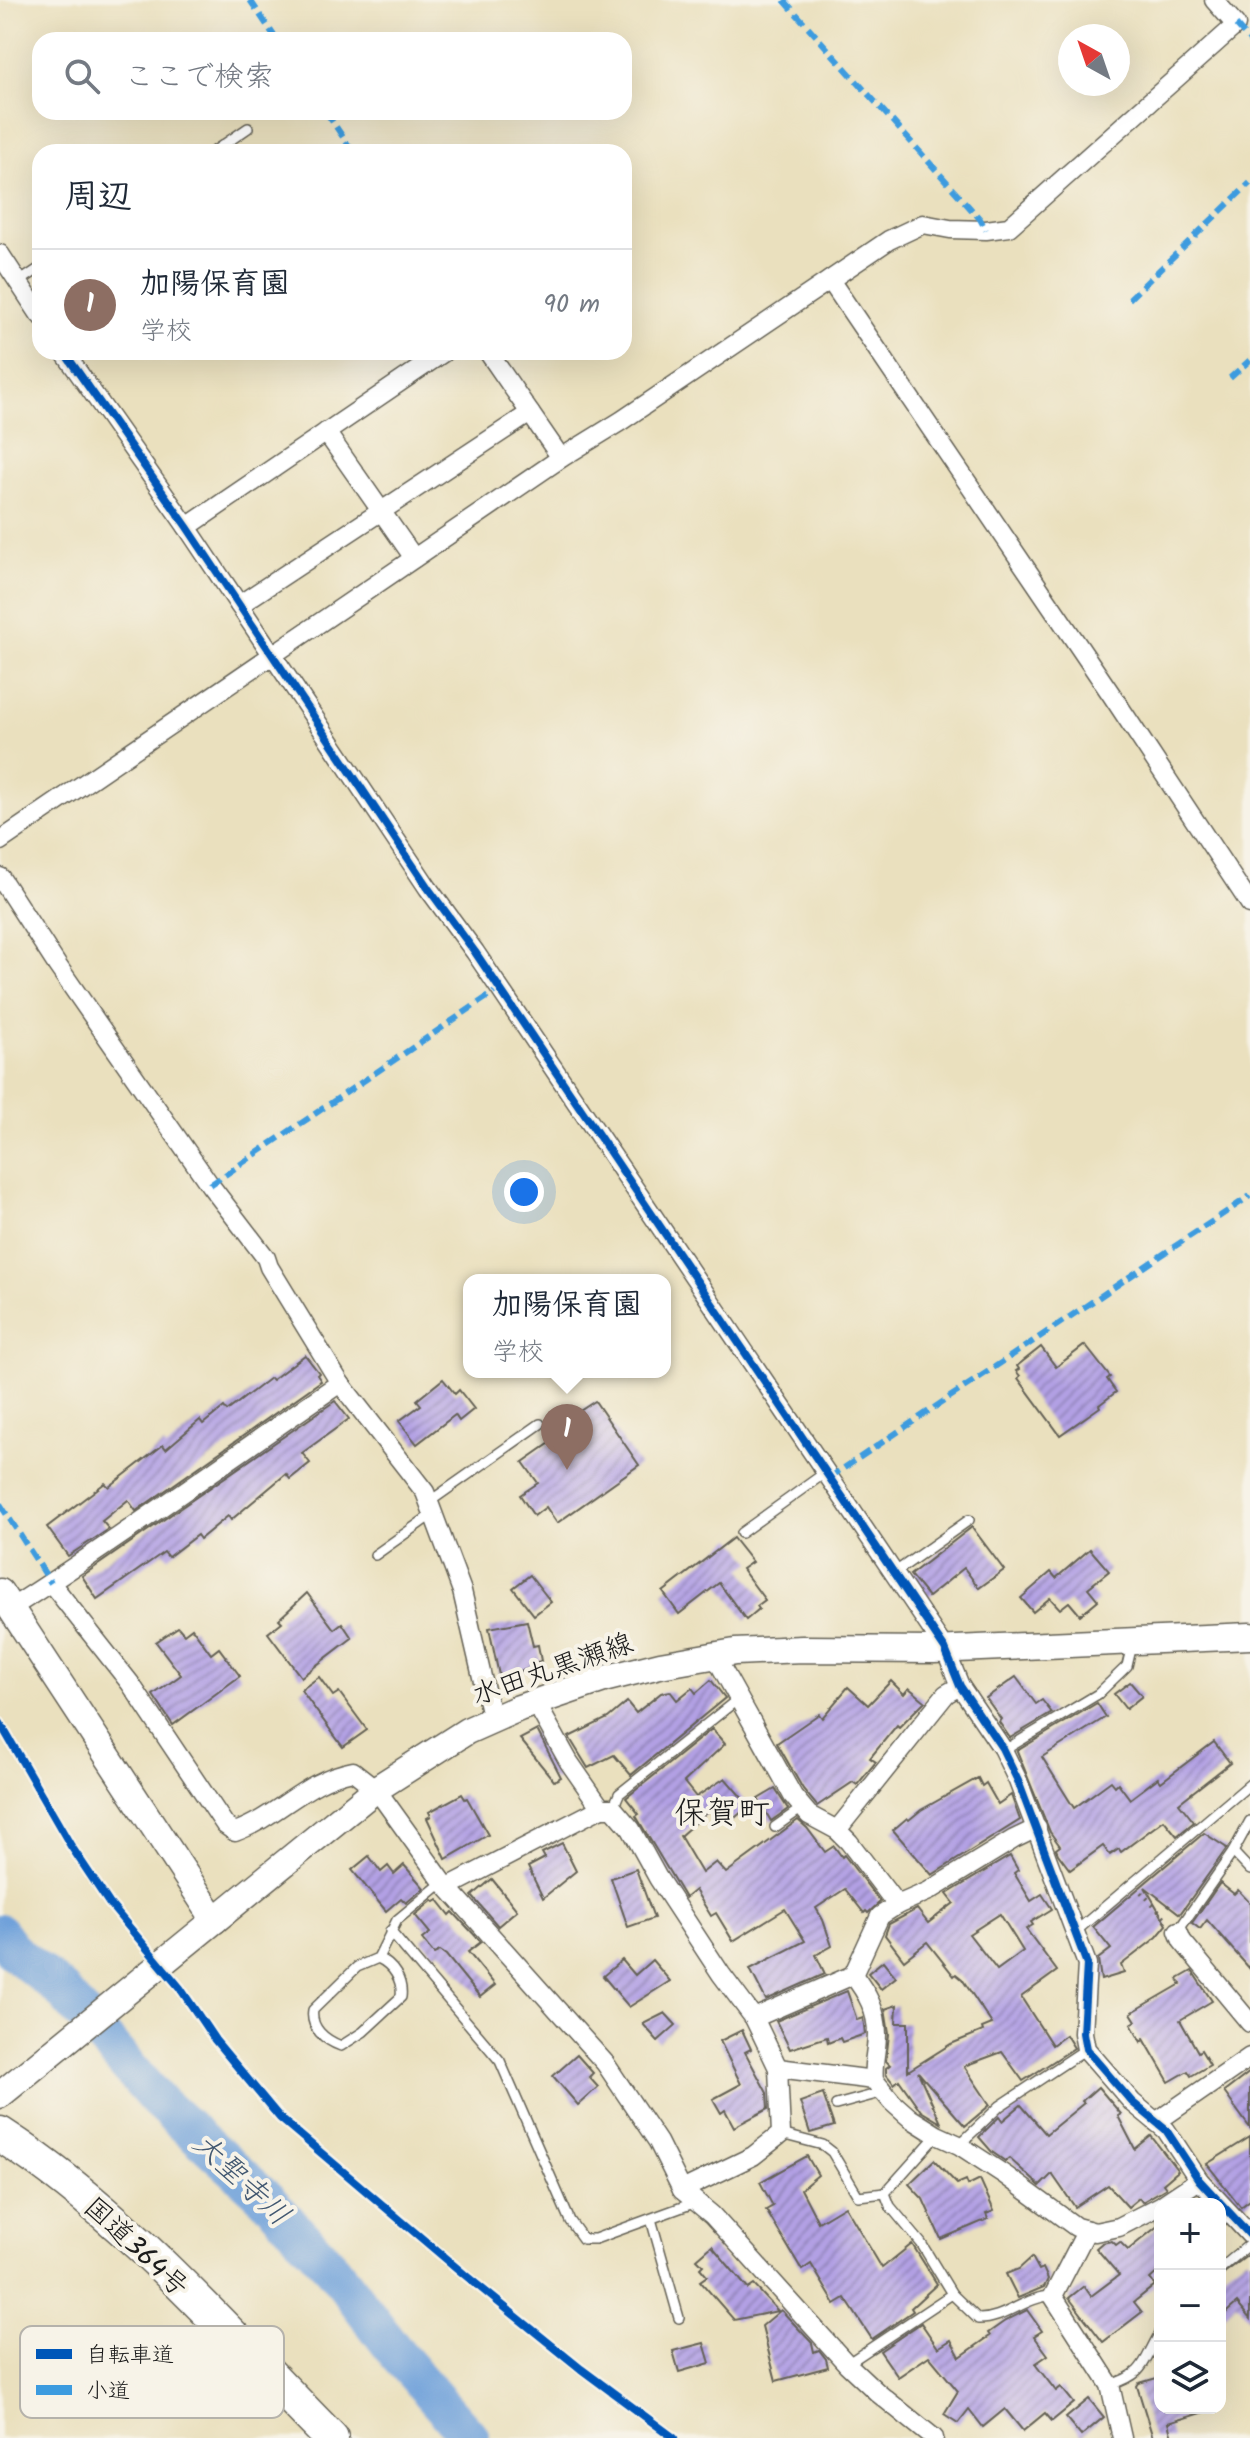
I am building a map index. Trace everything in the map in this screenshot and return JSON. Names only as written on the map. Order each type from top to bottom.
[{"type":"highway","name":"国道364号","points":[[0,2134],[49,2165],[140,2244],[221,2326]]},
{"type":"highway","name":"国道364号","points":[[284,2390],[331,2438]]},
{"type":"main road","points":[[5,1600],[215,1920]]},
{"type":"main road","name":"水田丸黒瀬線","points":[[0,2095],[376,1789],[430,1753],[492,1720],[536,1703],[646,1668],[715,1656],[802,1649],[945,1649],[1250,1636]]},
{"type":"street","points":[[0,841],[561,458],[889,240],[923,224],[950,229],[1009,227],[1236,25],[1214,0]]},
{"type":"street","points":[[0,254],[32,302]]},
{"type":"street","points":[[830,280],[1250,904]]},
{"type":"street","points":[[70,360],[187,527],[945,1649],[960,1686],[1003,1751],[1037,1828],[1087,1964],[1083,2033],[1086,2049],[1132,2102],[1166,2130],[1199,2180],[1250,2235]]},
{"type":"street","points":[[187,527],[432,360]]},
{"type":"street","points":[[494,360],[561,458]]},
{"type":"street","points":[[239,605],[530,413]]},
{"type":"street","points":[[326,432],[414,558]]},
{"type":"street","points":[[0,877],[57,965],[210,1185],[266,1258],[340,1383],[406,1465],[431,1508],[462,1591],[492,1720]]},
{"type":"street","points":[[5,1600],[51,1583],[340,1383]]},
{"type":"street","points":[[51,1583],[130,1683],[225,1825],[235,1832],[254,1826],[332,1775],[353,1771],[376,1789],[445,1884],[605,2063],[658,2142],[689,2196],[712,2215],[847,2364],[934,2438]]},
{"type":"street","points":[[715,1656],[802,1808],[837,1830],[849,1842],[897,1905]]},
{"type":"street","points":[[837,1830],[946,1694],[960,1686]]},
{"type":"street","points":[[536,1703],[569,1762],[607,1808],[631,1829],[658,1878],[754,2018],[778,2068],[781,2134],[753,2156],[689,2196]]},
{"type":"street","points":[[445,1884],[607,1808]]},
{"type":"street","points":[[754,2018],[853,1975],[880,1916],[1037,1828]]},
{"type":"street","points":[[1178,1931],[1182,1941],[1250,2023]]},
{"type":"street","points":[[853,1975],[869,1998],[874,2015],[877,2035],[873,2067],[879,2086],[910,2118],[959,2145],[1076,2227],[1095,2232],[1119,2227],[1154,2209]]},
{"type":"street","points":[[1156,2122],[1250,2057]]},
{"type":"street","points":[[778,2068],[879,2086]]},
{"type":"street","points":[[1172,2198],[1199,2180]]},
{"type":"street","points":[[1087,2230],[1053,2296],[1110,2385],[1122,2438]]},
{"type":"lane","points":[[225,144],[248,128]]},
{"type":"lane","points":[[19,282],[32,273]]},
{"type":"lane","points":[[375,1555],[540,1424]]},
{"type":"lane","points":[[741,1533],[826,1472]]},
{"type":"lane","points":[[894,1573],[969,1520]]},
{"type":"lane","points":[[1003,1751],[1098,1694],[1127,1666],[1133,1641]]},
{"type":"lane","points":[[607,1808],[619,1794],[738,1699]]},
{"type":"lane","points":[[1075,1932],[1250,1784]]},
{"type":"lane","points":[[775,1827],[802,1808]]},
{"type":"lane","points":[[1178,1931],[1233,1852],[1250,1821]]},
{"type":"lane","points":[[1233,1852],[1250,1870]]},
{"type":"lane","points":[[378,1958],[389,1963],[397,1975],[402,1988],[401,1997],[351,2041],[341,2046],[331,2043],[315,2026],[313,2010],[357,1967],[378,1958],[397,1920],[445,1884]]},
{"type":"lane","points":[[390,1931],[500,2061],[570,2221],[583,2239],[595,2239],[651,2219],[689,2196]]},
{"type":"lane","points":[[959,2145],[1000,2106],[1086,2049]]},
{"type":"lane","points":[[836,2105],[879,2086]]},
{"type":"lane","points":[[781,2134],[823,2145],[832,2152],[858,2196],[885,2193],[937,2135]]},
{"type":"lane","points":[[885,2193],[890,2206],[921,2243],[952,2294],[978,2319],[990,2319],[1034,2299],[1053,2296]]},
{"type":"lane","points":[[651,2219],[679,2318]]},
{"type":"lane","points":[[1226,2264],[1250,2244]]},
{"type":"lane","points":[[847,2364],[952,2294]]},
{"type":"lane","points":[[1110,2385],[1132,2378],[1144,2364],[1155,2342]]},
{"type":"path","points":[[1134,1885],[1178,1931]]},
{"type":"building","points":[[1085,1345],[1110,1377],[1107,1379],[1116,1392],[1060,1435],[1018,1378],[1017,1366],[1041,1347],[1056,1367]]},
{"type":"building","points":[[305,1355],[319,1373],[317,1375],[321,1381],[136,1511],[128,1500],[102,1521],[109,1529],[68,1556],[47,1527],[105,1483],[109,1487],[163,1445],[166,1449],[200,1420],[203,1424],[224,1407],[227,1411]]},
{"type":"building","points":[[443,1379],[455,1394],[459,1390],[474,1409],[459,1421],[455,1415],[417,1444],[399,1421],[421,1405],[417,1400]]},
{"type":"building","points":[[335,1401],[349,1419],[302,1453],[310,1463],[290,1479],[286,1474],[231,1520],[228,1516],[200,1539],[197,1535],[168,1557],[164,1552],[97,1599],[82,1576]]},
{"type":"building","points":[[595,1401],[639,1465],[557,1523],[546,1507],[534,1516],[520,1495],[538,1483],[523,1462],[563,1434],[557,1426]]},
{"type":"building","points":[[972,1527],[1004,1570],[979,1588],[964,1568],[928,1597],[910,1575]]},
{"type":"building","points":[[733,1538],[752,1562],[742,1569],[765,1600],[757,1606],[759,1609],[746,1620],[719,1583],[679,1614],[663,1592]]},
{"type":"building","points":[[1090,1549],[1109,1571],[1088,1588],[1098,1600],[1080,1615],[1069,1602],[1060,1609],[1050,1598],[1033,1612],[1021,1598],[1051,1572],[1056,1578]]},
{"type":"building","points":[[530,1575],[551,1602],[534,1615],[513,1588]]},
{"type":"building","points":[[307,1593],[334,1629],[342,1623],[352,1638],[301,1677],[268,1633]]},
{"type":"building","points":[[527,1621],[533,1646],[538,1645],[541,1661],[537,1662],[538,1667],[500,1680],[489,1628]]},
{"type":"building","points":[[178,1627],[184,1634],[192,1628],[211,1654],[219,1648],[240,1676],[173,1725],[153,1695],[181,1675],[156,1642]]},
{"type":"building","points":[[319,1677],[333,1696],[339,1692],[367,1730],[343,1747],[301,1690]]},
{"type":"building","points":[[1016,1677],[1036,1704],[1042,1700],[1052,1713],[1010,1738],[986,1698]]},
{"type":"building","points":[[711,1680],[725,1698],[631,1775],[614,1755],[588,1768],[569,1737],[608,1718],[627,1702],[636,1713],[661,1693],[670,1691],[677,1700],[692,1688],[696,1693]]},
{"type":"building","points":[[891,1681],[904,1694],[909,1688],[925,1701],[899,1727],[897,1725],[870,1758],[876,1762],[857,1785],[853,1782],[817,1806],[803,1789],[777,1743],[819,1714],[822,1718],[848,1687],[868,1705]]},
{"type":"building","points":[[1130,1682],[1142,1696],[1126,1709],[1114,1694]]},
{"type":"building","points":[[1097,1703],[1106,1717],[1042,1757],[1074,1808],[1111,1781],[1115,1786],[1118,1783],[1130,1799],[1158,1778],[1161,1782],[1214,1742],[1230,1763],[1179,1803],[1194,1822],[1177,1836],[1164,1820],[1121,1852],[1119,1849],[1110,1855],[1103,1846],[1070,1870],[1058,1854],[1056,1849],[1060,1846],[1050,1832],[1017,1751]]},
{"type":"building","points":[[712,1729],[725,1744],[684,1782],[696,1797],[725,1778],[749,1806],[731,1821],[716,1804],[680,1836],[702,1873],[716,1862],[726,1873],[798,1820],[825,1852],[834,1846],[842,1857],[844,1855],[880,1902],[864,1913],[845,1889],[816,1908],[832,1946],[816,1955],[825,1974],[766,2000],[750,1969],[805,1941],[785,1909],[733,1941],[716,1913],[711,1916],[695,1890],[685,1898],[636,1816],[639,1814],[626,1798]]},
{"type":"building","points":[[537,1730],[561,1777],[554,1781],[520,1739]]},
{"type":"building","points":[[978,1778],[982,1786],[986,1783],[998,1804],[1011,1795],[1020,1820],[932,1875],[893,1830],[907,1818],[909,1820]]},
{"type":"building","points":[[775,1789],[788,1809],[771,1821],[758,1799]]},
{"type":"building","points":[[462,1794],[488,1835],[446,1859],[427,1818],[431,1816],[429,1812]]},
{"type":"building","points":[[1204,1833],[1227,1848],[1180,1914],[1145,1887],[1167,1925],[1157,1937],[1121,1965],[1124,1973],[1101,1980],[1098,1959],[1111,1949],[1093,1927]]},
{"type":"building","points":[[562,1843],[576,1871],[543,1898],[528,1867],[545,1858],[542,1853]]},
{"type":"building","points":[[369,1856],[381,1872],[388,1866],[394,1874],[404,1865],[424,1888],[406,1903],[401,1898],[386,1911],[352,1870]]},
{"type":"building","points":[[1010,1856],[1018,1870],[1014,1873],[1031,1901],[1042,1894],[1052,1909],[1031,1922],[1033,1925],[1026,1929],[1057,1971],[1021,1997],[1052,2045],[1066,2035],[1074,2048],[1023,2081],[1002,2052],[964,2066],[990,2105],[965,2126],[918,2072],[941,2123],[921,2111],[899,2080],[894,2084],[886,2074],[886,2068],[890,2065],[886,2061],[889,2034],[885,2009],[897,2005],[896,2023],[908,2023],[908,2071],[951,2044],[992,2024],[962,1979],[956,1974],[954,1976],[927,1942],[904,1960],[885,1935],[889,1924],[917,1909],[928,1923],[954,1903],[947,1894]],"holes":[[[1000,1914],[1023,1951],[997,1970],[969,1934]]]},
{"type":"building","points":[[636,1869],[654,1918],[628,1927],[611,1878]]},
{"type":"building","points":[[492,1879],[517,1910],[498,1926],[472,1896]]},
{"type":"building","points":[[1220,1883],[1234,1894],[1238,1890],[1250,1903],[1250,1969],[1207,1920],[1200,1929],[1192,1923]]},
{"type":"building","points":[[433,1900],[438,1900],[450,1915],[453,1912],[481,1942],[468,1952],[495,1985],[480,1997],[446,1955],[440,1951],[434,1954],[422,1939],[430,1933],[415,1915]]},
{"type":"building","points":[[622,1960],[635,1975],[652,1960],[670,1981],[629,2007],[603,1976]]},
{"type":"building","points":[[883,1961],[896,1977],[881,1989],[868,1973]]},
{"type":"building","points":[[1192,1971],[1212,2001],[1180,2020],[1198,2052],[1201,2050],[1210,2065],[1191,2076],[1188,2071],[1169,2082],[1144,2039],[1141,2042],[1131,2024],[1136,2021],[1131,2013],[1181,1984],[1178,1979]]},
{"type":"building","points":[[847,1991],[857,2020],[863,2018],[865,2034],[842,2042],[840,2038],[828,2043],[827,2037],[790,2049],[776,2021]]},
{"type":"building","points":[[665,2013],[676,2025],[658,2041],[643,2024]]},
{"type":"building","points":[[742,2030],[751,2049],[745,2052],[767,2093],[768,2109],[734,2127],[725,2110],[721,2113],[713,2099],[741,2084],[720,2041]]},
{"type":"building","points":[[577,2055],[593,2073],[589,2077],[598,2087],[578,2105],[553,2076]]},
{"type":"building","points":[[1250,2072],[1250,2128],[1224,2092]]},
{"type":"building","points":[[1098,2087],[1121,2114],[1118,2116],[1135,2149],[1151,2136],[1178,2171],[1163,2184],[1166,2188],[1142,2202],[1139,2198],[1128,2207],[1108,2185],[1075,2207],[1052,2174],[1040,2186],[1009,2158],[1005,2161],[992,2152],[979,2137],[999,2117],[1002,2121],[1021,2105],[1046,2134],[1084,2103],[1082,2101]]},
{"type":"building","points":[[823,2094],[834,2126],[810,2133],[800,2102]]},
{"type":"building","points":[[1250,2137],[1250,2200],[1241,2207],[1207,2164]]},
{"type":"building","points":[[807,2156],[818,2175],[801,2189],[818,2222],[845,2206],[882,2268],[912,2244],[937,2284],[911,2308],[913,2311],[872,2339],[845,2298],[835,2304],[811,2264],[802,2270],[766,2210],[773,2206],[760,2182]]},
{"type":"building","points":[[934,2160],[957,2184],[966,2180],[968,2185],[980,2179],[994,2211],[986,2214],[988,2219],[941,2239],[923,2199],[909,2184]]},
{"type":"building","points":[[1154,2229],[1154,2275],[1150,2279],[1154,2286],[1134,2302],[1142,2312],[1103,2342],[1069,2298],[1084,2286],[1091,2296],[1119,2275],[1096,2248],[1102,2243],[1112,2241],[1116,2245],[1120,2242],[1128,2250]]},
{"type":"building","points":[[712,2246],[748,2289],[754,2285],[778,2311],[734,2320],[700,2281],[707,2276],[697,2259]]},
{"type":"building","points":[[1247,2256],[1250,2260],[1250,2319],[1237,2303],[1226,2313],[1226,2272]]},
{"type":"building","points":[[1032,2257],[1039,2270],[1043,2268],[1048,2279],[1044,2287],[1018,2298],[1006,2274],[1019,2269]]},
{"type":"building","points":[[781,2310],[812,2343],[814,2352],[819,2350],[828,2367],[776,2381],[762,2326]]},
{"type":"building","points":[[1027,2310],[1042,2331],[1034,2336],[1048,2355],[1035,2364],[1056,2391],[1061,2387],[1074,2403],[1052,2421],[1045,2413],[1023,2431],[1005,2409],[983,2427],[969,2409],[958,2423],[944,2414],[958,2391],[929,2356],[898,2377],[880,2351],[921,2323],[938,2348],[951,2340],[960,2357],[1005,2321]]},
{"type":"building","points":[[704,2343],[710,2363],[679,2372],[673,2351]]},
{"type":"building","points":[[1154,2379],[1154,2414],[1197,2414],[1168,2423],[1172,2438],[1153,2438],[1137,2386]]},
{"type":"building","points":[[1089,2399],[1104,2417],[1081,2436],[1066,2418]]},
{"type":"waterway","name":"大聖寺川","points":[[0,1933],[13,1951],[62,1991],[156,2099],[264,2196],[333,2269],[397,2354],[471,2438]]},
{"type":"marked path","points":[[250,0],[272,32]]},
{"type":"marked path","points":[[784,0],[980,219],[986,230]]},
{"type":"marked path","points":[[1236,25],[1250,41]]},
{"type":"marked path","points":[[331,120],[348,144]]},
{"type":"marked path","points":[[1129,299],[1250,183]]},
{"type":"marked path","points":[[1230,378],[1250,360]]},
{"type":"marked path","points":[[210,1185],[499,989]]},
{"type":"marked path","points":[[829,1478],[1250,1196]]},
{"type":"marked path","points":[[0,1504],[51,1583]]},
{"type":"cycle path","points":[[70,360],[187,527],[945,1649],[960,1686],[1002,1748],[1018,1781],[1087,1964],[1083,2033],[1086,2049],[1132,2102],[1166,2130],[1199,2180],[1250,2235]]},
{"type":"cycle path","points":[[0,1723],[71,1846],[109,1903],[180,1988],[215,2040],[280,2118],[465,2275],[581,2369],[674,2438]]},
{"type":"place","name":"加陽保育園","points":[[567,1470]]},
{"type":"district","name":"保賀町","points":[[722,1812]]}]
